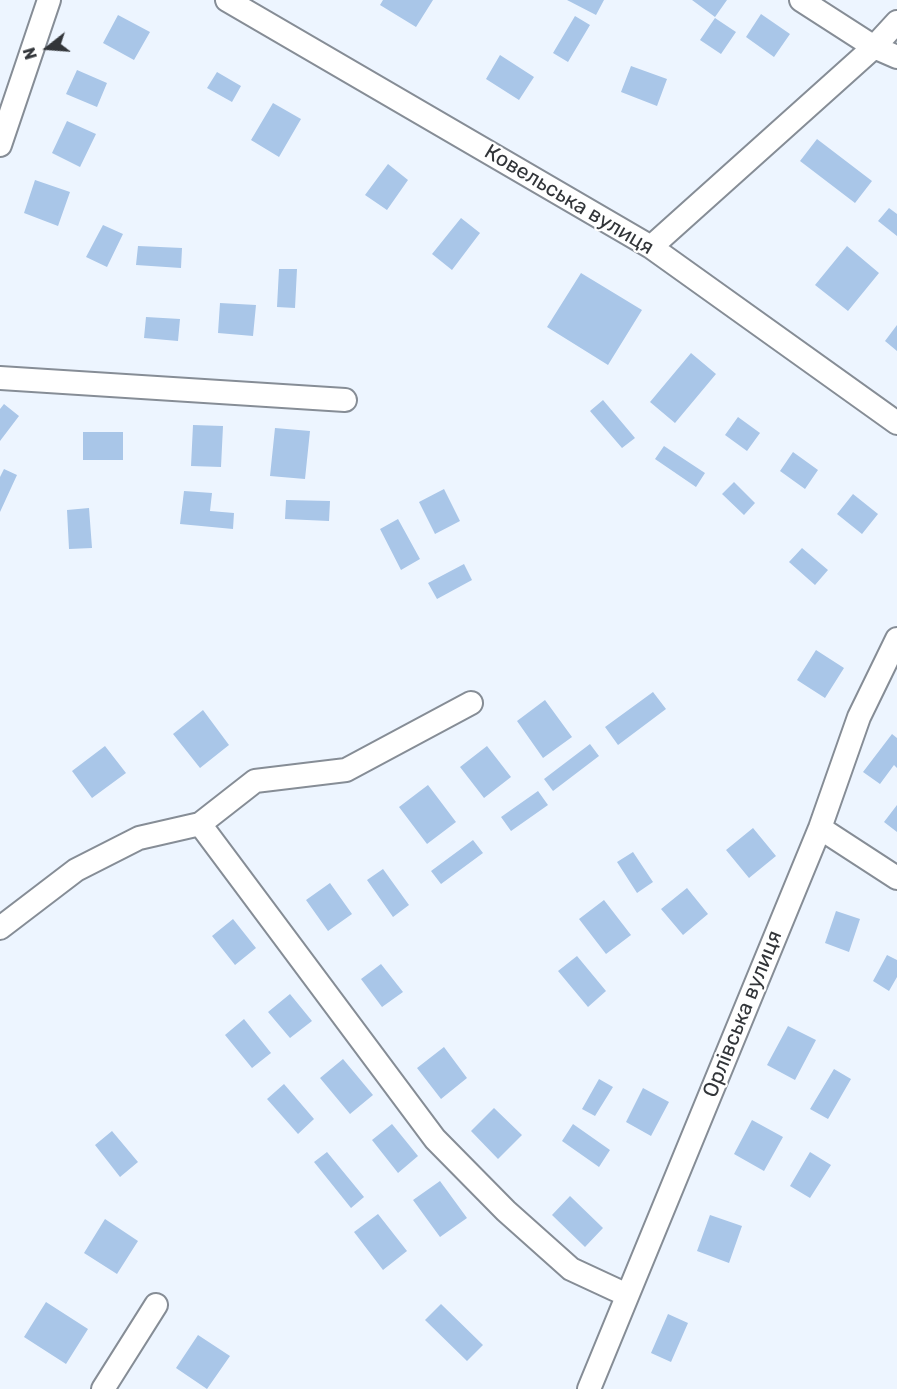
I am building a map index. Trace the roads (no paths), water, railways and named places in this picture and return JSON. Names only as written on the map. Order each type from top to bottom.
[{"type":"street","points":[[0,145],[49,0]]},
{"type":"street","name":"Ковельська вулиця","points":[[227,0],[651,247],[897,423]]},
{"type":"street","points":[[801,0],[874,47],[897,57]]},
{"type":"street","points":[[651,247],[874,47],[897,22]]},
{"type":"street","points":[[0,378],[345,400]]},
{"type":"street","name":"Орлівська вулиця","points":[[589,1389],[820,828],[859,717],[897,639]]},
{"type":"street","points":[[0,928],[76,870],[139,838],[201,824],[255,781],[346,770],[471,703]]},
{"type":"street","points":[[201,824],[435,1139],[506,1211],[571,1269],[627,1295]]},
{"type":"street","points":[[820,828],[897,878]]},
{"type":"street","points":[[103,1389],[156,1305]]}]
